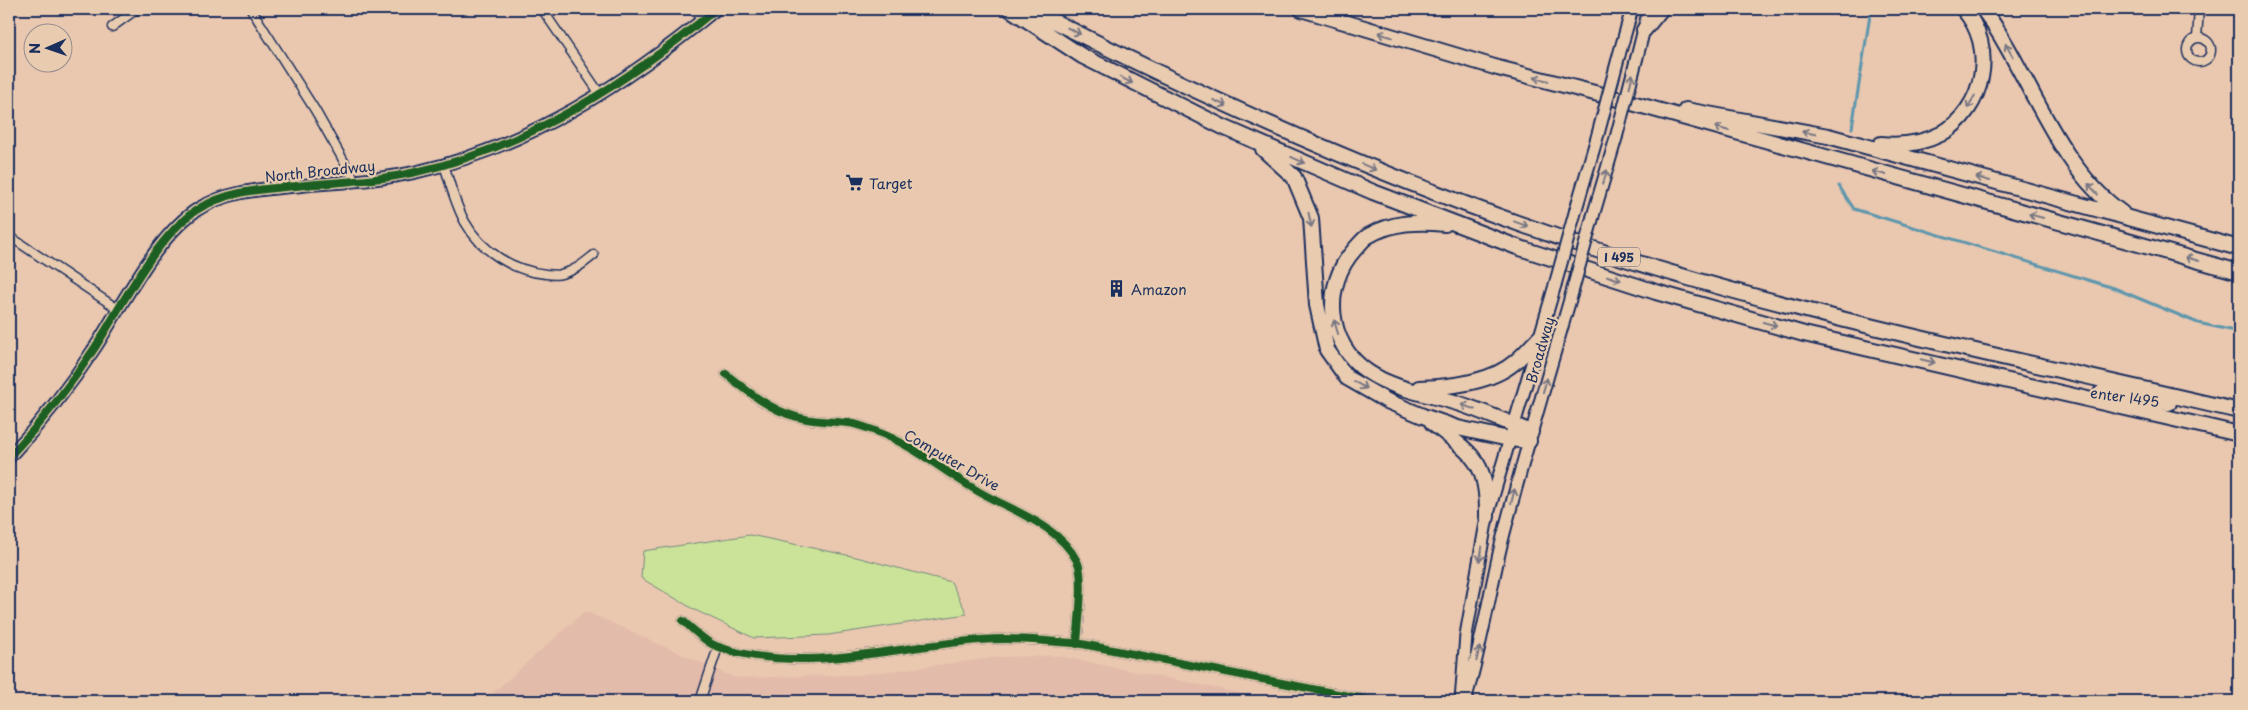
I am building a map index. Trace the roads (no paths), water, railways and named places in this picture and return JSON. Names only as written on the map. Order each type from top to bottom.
[{"type":"highway","points":[[1010,9],[1082,56],[1253,141],[1459,226],[1549,258],[1656,292],[1804,334],[2239,434]]},
{"type":"highway","name":"I 495","points":[[1030,9],[1174,82],[1288,133],[1391,176],[1582,245],[1775,302],[2239,412]]},
{"type":"highway","points":[[1301,9],[1426,47],[2239,272]]},
{"type":"highway","points":[[1644,30],[1661,9]]},
{"type":"highway","points":[[1844,140],[1894,145],[1917,142],[1941,133],[1962,116],[1977,92],[1982,76],[1983,61],[1980,35],[1973,21],[1963,9]]},
{"type":"highway","points":[[1983,9],[2004,40],[2082,177],[2102,199],[2131,220]]},
{"type":"highway","points":[[1614,98],[1767,124],[1844,140],[2239,248]]},
{"type":"highway","points":[[1253,141],[1294,177],[1311,218],[1317,305],[1327,350],[1347,378],[1387,401],[1458,428],[1509,439],[1530,436]]},
{"type":"highway","points":[[1459,226],[1408,222],[1384,229],[1367,237],[1345,260],[1335,282],[1332,312],[1338,332],[1349,356],[1368,372],[1406,388],[1459,403],[1513,425],[1530,436]]},
{"type":"highway","points":[[1406,388],[1449,387],[1482,380],[1514,364],[1540,337]]},
{"type":"highway","name":"enter I495","points":[[2011,381],[2239,412]]},
{"type":"highway","points":[[1423,416],[1474,458],[1484,474],[1488,494],[1487,517]]},
{"type":"main road","name":"North Broadway","points":[[9,457],[70,385],[154,255],[174,230],[193,213],[207,204],[234,194],[264,189],[354,181],[415,172],[500,145],[546,124],[635,72],[716,9]]},
{"type":"main road","name":"Broadway","points":[[1463,701],[1466,635],[1487,517],[1555,285],[1632,9]]},
{"type":"main road","name":"Broadway","points":[[1463,701],[1478,657],[1500,548],[1530,436],[1616,138],[1650,9]]},
{"type":"street","points":[[112,27],[137,9]]},
{"type":"street","points":[[251,9],[315,110],[354,181]]},
{"type":"street","points":[[542,9],[600,94]]},
{"type":"street","points":[[694,9],[702,20]]},
{"type":"street","points":[[2197,38],[2199,9]]},
{"type":"street","points":[[444,164],[455,202],[466,224],[492,253],[505,261],[519,268],[538,273],[560,275],[578,268],[594,255]]},
{"type":"street","points":[[9,236],[118,309]]},
{"type":"street","name":"Computer Drive","points":[[726,374],[772,407],[796,417],[850,424],[876,432],[927,459],[982,494],[1028,516],[1057,537],[1078,562],[1080,579],[1078,644]]},
{"type":"street","points":[[683,621],[718,647],[769,658],[807,660],[982,640],[1033,640],[1078,644],[1374,701]]},
{"type":"street","points":[[700,701],[718,647]]},
{"type":"waterway","points":[[1852,128],[1871,9]]},
{"type":"waterway","points":[[1839,186],[1854,209],[2114,288],[2198,323],[2239,332]]},
{"type":"waterway","points":[[2234,701],[2239,695]]},
{"type":"place","name":"Target","points":[[855,183]]},
{"type":"place","name":"Amazon","points":[[1117,289]]}]
